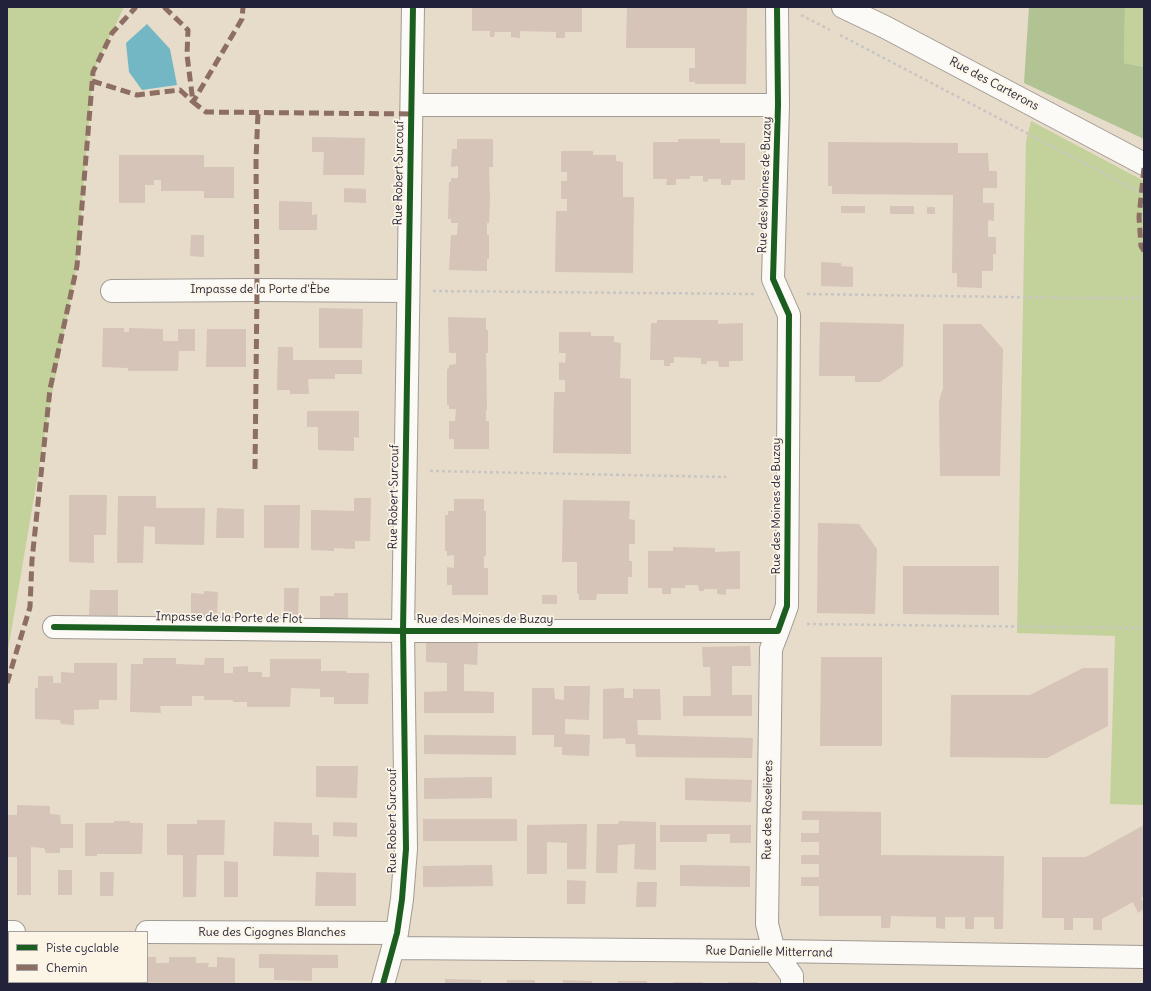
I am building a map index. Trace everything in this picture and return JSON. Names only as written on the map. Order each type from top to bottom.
[{"type":"street","name":"Rue Robert Surcouf","points":[[383,984],[395,941],[402,899],[406,849],[403,631],[414,7]]},
{"type":"street","name":"Rue des Moines de Buzay","points":[[403,631],[779,627],[787,606],[789,315],[773,279],[778,106],[778,7]]},
{"type":"street","name":"Rue des Carterons","points":[[843,7],[885,27],[1144,164]]},
{"type":"street","points":[[412,105],[778,106]]},
{"type":"street","name":"Impasse de la Porte d'Èbe","points":[[112,291],[408,290]]},
{"type":"street","name":"Impasse de la Porte de Flot","points":[[54,627],[403,631]]},
{"type":"street","name":"Rue des Roselières","points":[[779,627],[771,649],[767,924],[774,952],[792,976],[792,984]]},
{"type":"street","name":"Rue des Cigognes Blanches","points":[[148,932],[395,941]]},
{"type":"street","name":"Rue Danielle Mitterrand","points":[[395,941],[774,952],[1144,957]]},
{"type":"path","points":[[800,14],[1142,193]]},
{"type":"path","points":[[406,470],[726,477]]},
{"type":"path","points":[[779,627],[1144,628]]},
{"type":"green space","points":[[7,7],[124,7],[93,72],[77,266],[48,415],[7,656]]},
{"type":"green space","points":[[1029,7],[1125,7],[1124,63],[1144,67],[1144,139],[1024,83]]},
{"type":"green space","points":[[1125,7],[1144,7],[1144,67],[1124,63]]},
{"type":"green space","points":[[1031,121],[1144,181],[1144,805],[1110,804],[1115,636],[1017,633],[1026,141]]},
{"type":"water","points":[[147,24],[170,49],[177,85],[142,90],[129,72],[126,43]]},
{"type":"building","points":[[472,7],[582,7],[582,32],[565,32],[565,38],[556,38],[556,32],[520,31],[520,38],[511,37],[511,32],[495,32],[494,37],[490,37],[490,31],[472,31]]},
{"type":"building","points":[[627,7],[747,7],[746,84],[695,84],[695,82],[689,82],[689,68],[695,68],[695,48],[626,48]]},
{"type":"building","points":[[312,137],[365,138],[364,175],[323,175],[324,152],[312,152]]},
{"type":"building","points":[[457,139],[493,139],[493,167],[489,167],[490,201],[487,235],[489,235],[489,259],[487,259],[487,271],[449,270],[451,235],[457,235],[458,223],[451,223],[451,219],[448,219],[449,182],[451,182],[451,178],[458,178],[458,166],[451,167],[452,149],[457,149]]},
{"type":"building","points":[[678,139],[720,139],[720,143],[745,143],[745,180],[731,180],[731,185],[721,185],[721,179],[708,179],[708,182],[703,181],[703,176],[690,176],[690,179],[676,179],[676,185],[666,185],[667,179],[653,179],[653,142],[678,142]]},
{"type":"building","points":[[828,142],[958,143],[958,153],[988,153],[989,171],[997,171],[997,188],[983,188],[983,203],[994,203],[994,221],[988,220],[988,237],[996,237],[996,254],[993,254],[993,271],[982,271],[982,288],[957,287],[957,273],[952,273],[953,195],[832,194],[832,186],[828,186]]},
{"type":"building","points":[[561,151],[593,151],[593,155],[616,155],[616,161],[623,162],[623,197],[634,197],[633,273],[555,272],[556,211],[567,211],[567,199],[561,199],[561,181],[567,181],[567,172],[561,172]]},
{"type":"building","points":[[119,155],[204,155],[204,167],[234,167],[234,198],[204,198],[204,191],[161,191],[161,180],[154,180],[154,185],[145,185],[145,203],[119,203]]},
{"type":"building","points":[[344,188],[366,189],[366,203],[344,202]]},
{"type":"building","points":[[279,201],[312,202],[312,215],[317,214],[317,230],[279,230]]},
{"type":"building","points":[[841,206],[865,206],[865,213],[841,213]]},
{"type":"building","points":[[890,206],[914,206],[914,214],[890,214]]},
{"type":"building","points":[[927,207],[935,207],[935,214],[927,214]]},
{"type":"building","points":[[191,235],[204,235],[204,257],[190,256]]},
{"type":"building","points":[[821,262],[841,263],[841,266],[853,267],[853,287],[821,286]]},
{"type":"building","points":[[319,308],[363,309],[362,348],[319,348]]},
{"type":"building","points":[[448,317],[486,318],[486,330],[488,330],[488,353],[486,353],[486,421],[489,421],[489,449],[454,449],[454,439],[449,439],[449,421],[455,421],[456,409],[449,409],[449,405],[447,405],[447,369],[449,368],[449,365],[456,364],[456,353],[449,353]]},
{"type":"building","points":[[657,320],[718,320],[718,324],[743,323],[743,361],[729,361],[729,367],[719,367],[718,361],[707,361],[707,364],[701,364],[701,358],[674,357],[674,363],[670,363],[670,366],[664,366],[664,360],[650,360],[651,323],[657,323]]},
{"type":"building","points":[[820,322],[904,324],[903,366],[880,382],[855,382],[855,376],[819,376]]},
{"type":"building","points":[[943,324],[981,324],[1003,349],[1000,476],[940,476],[939,401],[943,388]]},
{"type":"building","points":[[103,328],[124,328],[124,332],[129,332],[129,328],[163,329],[163,341],[178,341],[178,329],[195,329],[195,351],[179,351],[178,371],[128,371],[128,368],[102,367]]},
{"type":"building","points":[[207,329],[246,329],[246,367],[206,367]]},
{"type":"building","points":[[559,332],[591,332],[591,336],[614,336],[614,342],[621,343],[620,378],[631,379],[631,454],[553,453],[554,392],[565,392],[565,380],[559,380],[559,362],[565,363],[566,353],[559,353]]},
{"type":"building","points":[[278,347],[293,347],[293,360],[362,360],[362,374],[335,374],[335,379],[308,379],[309,394],[290,394],[290,390],[277,390]]},
{"type":"building","points":[[307,411],[359,411],[359,438],[354,437],[354,451],[318,450],[318,427],[307,427]]},
{"type":"building","points":[[69,495],[107,495],[106,535],[94,535],[94,563],[69,562]]},
{"type":"building","points":[[118,496],[156,496],[156,508],[205,508],[204,545],[155,544],[155,527],[144,526],[143,563],[117,563]]},
{"type":"building","points":[[354,498],[371,498],[370,541],[355,541],[355,549],[334,548],[334,551],[311,550],[311,510],[354,511]]},
{"type":"building","points":[[454,499],[484,499],[484,511],[486,511],[486,556],[484,556],[484,568],[488,568],[488,595],[452,595],[452,585],[447,585],[447,567],[454,568],[454,555],[447,556],[447,551],[445,551],[445,515],[448,515],[448,511],[454,511]]},
{"type":"building","points":[[563,500],[630,501],[629,519],[635,520],[635,544],[629,544],[629,561],[632,561],[632,577],[628,577],[628,594],[597,594],[596,600],[579,600],[579,594],[577,593],[577,562],[562,562]]},
{"type":"building","points":[[264,505],[300,505],[299,548],[264,548]]},
{"type":"building","points":[[217,508],[244,509],[244,538],[216,538]]},
{"type":"building","points":[[818,523],[859,524],[877,549],[875,614],[817,613]]},
{"type":"building","points":[[673,547],[715,548],[715,552],[740,551],[740,589],[726,589],[726,595],[717,594],[717,589],[704,589],[704,591],[699,591],[698,585],[685,585],[685,588],[671,588],[671,594],[662,594],[662,588],[648,588],[648,551],[673,551]]},
{"type":"building","points":[[903,566],[999,566],[999,615],[903,614]]},
{"type":"building","points":[[284,588],[299,588],[298,618],[284,617]]},
{"type":"building","points":[[90,590],[118,590],[118,616],[89,615]]},
{"type":"building","points":[[204,591],[218,592],[217,617],[191,617],[191,593],[204,594]]},
{"type":"building","points":[[334,593],[348,593],[348,618],[320,618],[320,596],[334,596]]},
{"type":"building","points":[[542,595],[557,595],[557,604],[542,604]]},
{"type":"building","points":[[426,641],[478,642],[477,665],[464,664],[464,691],[494,692],[494,713],[424,713],[424,692],[447,691],[447,663],[426,662]]},
{"type":"building","points":[[750,646],[751,666],[732,666],[732,695],[752,695],[752,716],[683,716],[683,696],[711,696],[710,667],[703,667],[702,647]]},
{"type":"building","points":[[821,657],[882,657],[882,746],[820,746]]},
{"type":"building","points":[[143,658],[176,658],[176,664],[204,665],[205,658],[224,658],[224,673],[233,673],[233,667],[248,666],[248,672],[262,672],[262,677],[270,677],[270,659],[321,659],[321,671],[369,673],[368,704],[334,704],[334,697],[320,697],[320,689],[291,688],[290,707],[247,707],[247,702],[233,702],[233,700],[204,700],[204,696],[192,696],[192,706],[160,706],[161,713],[130,712],[131,664],[143,664]]},
{"type":"building","points":[[74,663],[117,663],[117,700],[99,700],[99,709],[74,710],[74,725],[61,724],[60,720],[35,719],[35,688],[38,688],[38,676],[53,676],[53,683],[61,683],[61,672],[74,673]]},
{"type":"building","points":[[1083,668],[1108,668],[1108,726],[1047,758],[950,757],[951,695],[1030,695]]},
{"type":"building","points":[[564,686],[590,686],[589,720],[565,719],[565,734],[590,735],[589,756],[562,755],[562,747],[554,747],[554,735],[532,735],[532,688],[554,688],[555,699],[564,700]]},
{"type":"building","points":[[624,688],[624,698],[633,698],[633,689],[660,689],[661,720],[637,720],[638,735],[753,738],[752,758],[636,757],[635,744],[626,744],[625,738],[603,739],[603,689]]},
{"type":"building","points":[[424,735],[516,736],[516,755],[424,754]]},
{"type":"building","points":[[316,766],[358,766],[357,798],[316,797]]},
{"type":"building","points":[[492,777],[492,798],[424,799],[424,778]]},
{"type":"building","points":[[685,778],[752,780],[751,802],[685,800]]},
{"type":"building","points":[[17,805],[50,806],[50,814],[60,815],[61,824],[73,824],[73,848],[60,848],[60,853],[46,853],[44,848],[31,847],[31,895],[17,895],[17,857],[7,857],[7,815],[17,815]]},
{"type":"building","points":[[802,811],[881,812],[881,855],[1004,856],[1003,929],[994,929],[994,917],[974,917],[974,929],[965,929],[965,917],[945,917],[945,929],[936,928],[936,917],[891,916],[890,928],[881,928],[881,916],[819,916],[819,886],[801,886],[801,877],[819,877],[819,864],[801,864],[801,855],[819,855],[819,842],[801,842],[801,833],[819,833],[819,820],[802,820]]},
{"type":"building","points":[[423,819],[517,819],[517,841],[423,841]]},
{"type":"building","points":[[197,820],[225,820],[224,855],[197,855],[196,897],[183,897],[183,855],[167,855],[167,824],[197,824]]},
{"type":"building","points":[[114,821],[143,823],[142,854],[97,854],[97,856],[85,856],[85,823],[114,823]]},
{"type":"building","points":[[619,821],[656,822],[656,870],[634,869],[635,844],[618,845],[617,873],[596,873],[597,824],[618,824]]},
{"type":"building","points":[[274,822],[312,823],[312,835],[319,835],[319,857],[273,856]]},
{"type":"building","points":[[333,822],[357,823],[357,837],[333,836]]},
{"type":"building","points":[[587,824],[586,869],[567,869],[567,843],[547,842],[547,874],[527,874],[527,825]]},
{"type":"building","points":[[660,825],[751,825],[751,843],[730,843],[730,834],[707,834],[707,842],[660,842]]},
{"type":"building","points":[[1144,825],[1144,896],[1141,898],[1144,904],[1144,909],[1138,913],[1133,902],[1102,919],[1102,930],[1093,930],[1093,918],[1073,918],[1073,930],[1064,930],[1064,918],[1042,918],[1042,857],[1086,857]]},
{"type":"building","points":[[224,861],[238,862],[238,897],[224,897]]},
{"type":"building","points":[[492,865],[493,886],[423,887],[423,866]]},
{"type":"building","points":[[680,865],[750,866],[750,887],[680,886]]},
{"type":"building","points":[[58,870],[72,870],[72,895],[58,895]]},
{"type":"building","points":[[100,872],[114,872],[113,896],[100,896]]},
{"type":"building","points":[[316,872],[356,873],[356,906],[315,906]]},
{"type":"building","points":[[567,880],[586,881],[585,904],[567,904]]},
{"type":"building","points":[[637,882],[657,882],[656,907],[636,907]]},
{"type":"building","points":[[259,954],[338,955],[338,968],[312,968],[312,981],[274,980],[274,968],[259,968]]},
{"type":"building","points":[[148,957],[156,957],[156,963],[169,963],[169,957],[196,957],[196,963],[209,963],[208,967],[217,967],[217,957],[235,958],[235,984],[117,984],[148,983]]},
{"type":"building","points":[[445,979],[481,980],[481,984],[445,984]]},
{"type":"building","points":[[507,980],[535,980],[535,984],[507,984]]},
{"type":"building","points":[[563,980],[592,981],[592,984],[563,984]]},
{"type":"building","points":[[618,981],[647,981],[647,984],[618,984]]},
{"type":"building","points":[[673,982],[703,982],[703,984],[673,984]]},
{"type":"building","points":[[728,982],[758,982],[758,984],[728,984]]},
{"type":"building","points":[[50,983],[93,983],[93,984]]},
{"type":"marked path","points":[[7,683],[30,607],[32,560],[50,389],[77,266],[93,72],[112,33],[136,7]]},
{"type":"marked path","points":[[164,7],[188,30],[187,55],[193,102],[206,112],[412,114]]},
{"type":"marked path","points":[[92,81],[137,95],[180,90],[193,102],[242,19],[243,7]]},
{"type":"marked path","points":[[255,469],[257,290],[256,159],[258,113]]},
{"type":"marked path","points":[[1144,168],[1139,217],[1141,246],[1144,251]]},
{"type":"cycle path","points":[[383,984],[397,933],[402,899],[406,849],[403,631],[413,7]]},
{"type":"cycle path","points":[[54,627],[403,631],[778,631],[787,606],[789,315],[773,279],[778,105],[777,7]]}]
